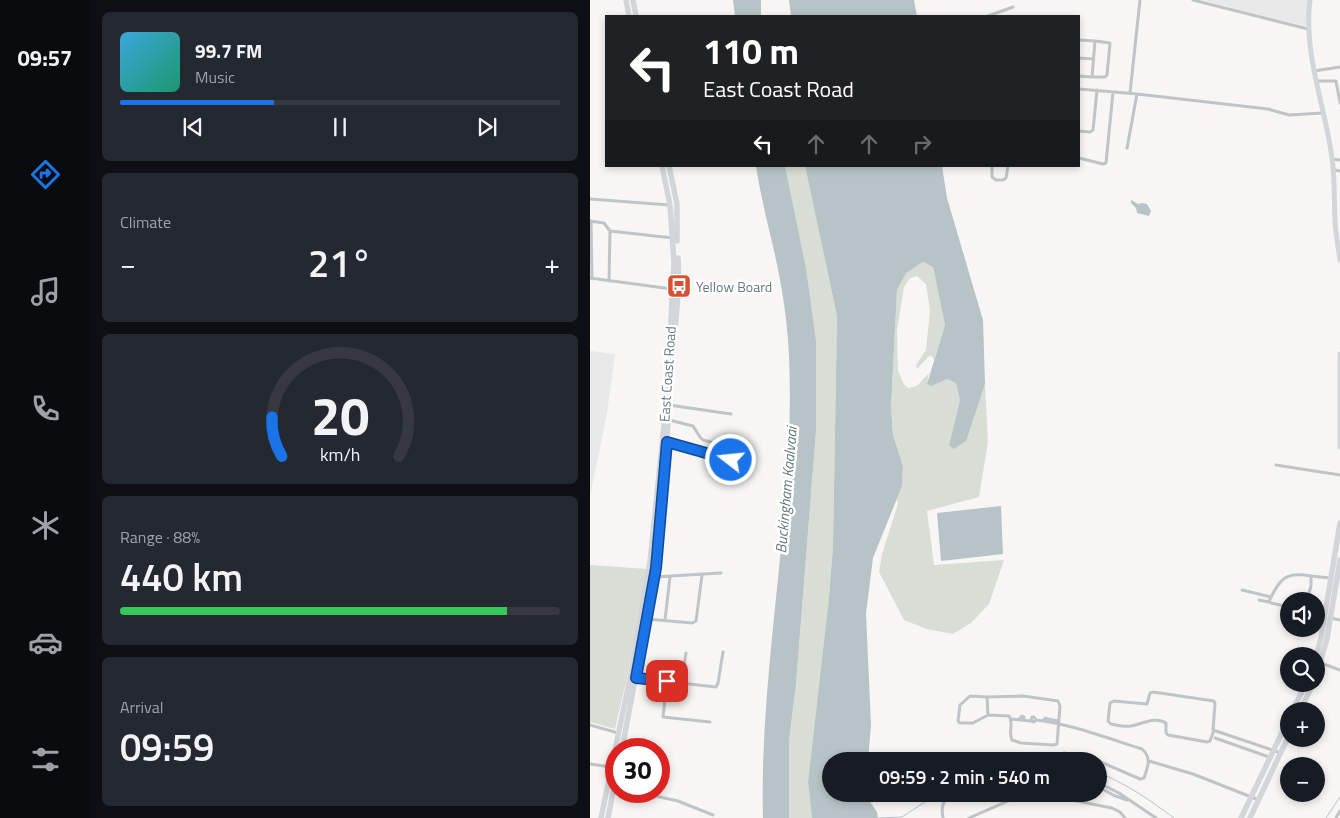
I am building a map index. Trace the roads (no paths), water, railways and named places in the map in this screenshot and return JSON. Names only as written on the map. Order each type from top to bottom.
[{"type":"main road","points":[[626,0],[631,12]]},
{"type":"main road","points":[[631,12],[633,0]]},
{"type":"main road","name":"East Coast Road","points":[[624,738],[654,577],[652,567],[667,396],[673,238],[670,205],[662,167]]},
{"type":"main road","name":"East Coast Road","points":[[618,738],[652,567],[667,442],[679,284],[677,204],[669,167]]},
{"type":"main road","points":[[1318,647],[1340,523]]},
{"type":"main road","points":[[1323,647],[1337,598],[1340,560]]},
{"type":"main road","points":[[1241,818],[1280,737]]},
{"type":"main road","points":[[1250,818],[1284,747]]},
{"type":"main road","name":"East Coast Road","points":[[601,818],[605,798]]},
{"type":"main road","points":[[608,818],[611,803]]},
{"type":"street","points":[[1130,93],[1140,0]]},
{"type":"street","points":[[1192,0],[1309,29]]},
{"type":"street","points":[[1310,0],[1309,29],[1313,71],[1332,159],[1338,215],[1340,260]]},
{"type":"street","points":[[991,15],[1014,6]]},
{"type":"street","points":[[1080,40],[1110,43],[1108,76],[1080,76]]},
{"type":"street","points":[[1092,77],[1095,41]]},
{"type":"street","points":[[1080,58],[1093,60]]},
{"type":"street","points":[[1313,71],[1340,68]]},
{"type":"street","points":[[1316,81],[1336,81],[1340,103]]},
{"type":"street","points":[[1080,89],[1130,93],[1268,110],[1289,115],[1323,113]]},
{"type":"street","points":[[1080,131],[1090,132],[1093,130],[1097,90]]},
{"type":"street","points":[[1080,158],[1103,164],[1106,163],[1113,92]]},
{"type":"street","points":[[1127,148],[1137,94]]},
{"type":"street","points":[[1332,159],[1340,160]]},
{"type":"street","points":[[992,167],[992,177],[996,180],[1003,180],[1006,178],[1008,167]]},
{"type":"street","points":[[1333,170],[1340,170]]},
{"type":"street","points":[[590,199],[670,205]]},
{"type":"street","points":[[609,281],[610,231],[606,224],[590,221],[591,279],[672,289]]},
{"type":"street","points":[[610,231],[673,238]]},
{"type":"street","points":[[1340,354],[1340,447]]},
{"type":"street","points":[[670,405],[731,414]]},
{"type":"street","points":[[668,420],[693,426],[703,440],[749,452]]},
{"type":"street","points":[[667,442],[747,465]]},
{"type":"street","points":[[1276,465],[1340,474]]},
{"type":"street","points":[[654,577],[721,573]]},
{"type":"street","points":[[1270,602],[1271,597],[1285,576],[1296,574],[1331,578]]},
{"type":"street","points":[[647,619],[692,623],[696,621],[702,575]]},
{"type":"street","points":[[1309,592],[1311,576]]},
{"type":"street","points":[[665,620],[670,577]]},
{"type":"street","points":[[1242,590],[1271,597]]},
{"type":"street","points":[[1259,600],[1280,605]]},
{"type":"street","points":[[1330,618],[1340,620]]},
{"type":"street","points":[[636,678],[711,687],[718,686],[723,652]]},
{"type":"street","points":[[681,683],[686,653]]},
{"type":"street","points":[[1325,664],[1339,668]]},
{"type":"street","points":[[667,681],[663,717],[710,722]]},
{"type":"street","points":[[1153,692],[1214,701],[1216,704],[1212,728],[1214,730],[1208,742],[1168,735],[1166,733],[1166,722],[1163,720],[1129,726],[1111,724],[1108,721],[1110,703],[1114,701],[1147,704],[1150,694],[1153,692]]},
{"type":"street","points":[[1010,717],[1011,739],[1021,743],[1056,745],[1058,741],[1058,722],[1060,706],[1058,701],[1023,696],[967,697],[960,705],[958,720],[960,723],[973,723],[988,715],[1010,717],[1021,718],[1031,719],[1034,722],[1036,719],[1058,722],[1142,749],[1148,755],[1149,761],[1144,778],[1140,780],[1107,765]]},
{"type":"street","points":[[987,697],[988,715]]},
{"type":"street","points":[[590,725],[619,734]]},
{"type":"street","points":[[1214,730],[1281,753]]},
{"type":"street","points":[[1216,738],[1270,757]]},
{"type":"street","points":[[1149,761],[1193,774],[1259,800]]},
{"type":"street","points":[[590,764],[605,766]]},
{"type":"street","points":[[1107,786],[1156,818]]},
{"type":"street","points":[[1107,792],[1130,801]]},
{"type":"street","points":[[670,799],[714,815]]},
{"type":"street","points":[[943,802],[943,818]]},
{"type":"street","points":[[970,818],[1006,802]]},
{"type":"street","points":[[1082,802],[1112,808],[1126,818]]},
{"type":"street","points":[[1336,818],[1340,811]]},
{"type":"water","points":[[733,0],[761,0],[761,15],[735,15]]},
{"type":"water","points":[[789,0],[914,0],[917,15],[791,15]]},
{"type":"water","name":"Buckingham Kaalvaai","points":[[756,167],[785,167],[806,269],[816,341],[816,431],[796,684],[789,741],[789,818],[763,818],[763,760],[766,703],[783,530],[790,414],[789,356],[785,312],[778,270]]},
{"type":"water","points":[[805,167],[942,167],[947,198],[983,320],[985,384],[966,441],[954,449],[949,445],[960,400],[956,383],[947,379],[931,386],[927,384],[945,325],[933,267],[923,262],[906,273],[897,290],[891,408],[893,435],[903,466],[902,486],[873,558],[866,613],[871,725],[869,752],[822,752],[822,802],[870,802],[877,812],[878,818],[812,818],[808,782],[833,546],[837,316]]},
{"type":"water","points":[[1131,200],[1138,204],[1147,204],[1151,211],[1149,216],[1137,213]]},
{"type":"water","points":[[1001,506],[1003,554],[941,561],[937,513]]},
{"type":"waterway","points":[[1107,776],[1129,787],[1174,818]]},
{"type":"waterway","points":[[1326,818],[1340,797]]},
{"type":"waterway","points":[[878,818],[902,817],[925,802]]},
{"type":"place","name":"Yellow Board","points":[[679,286]]}]
